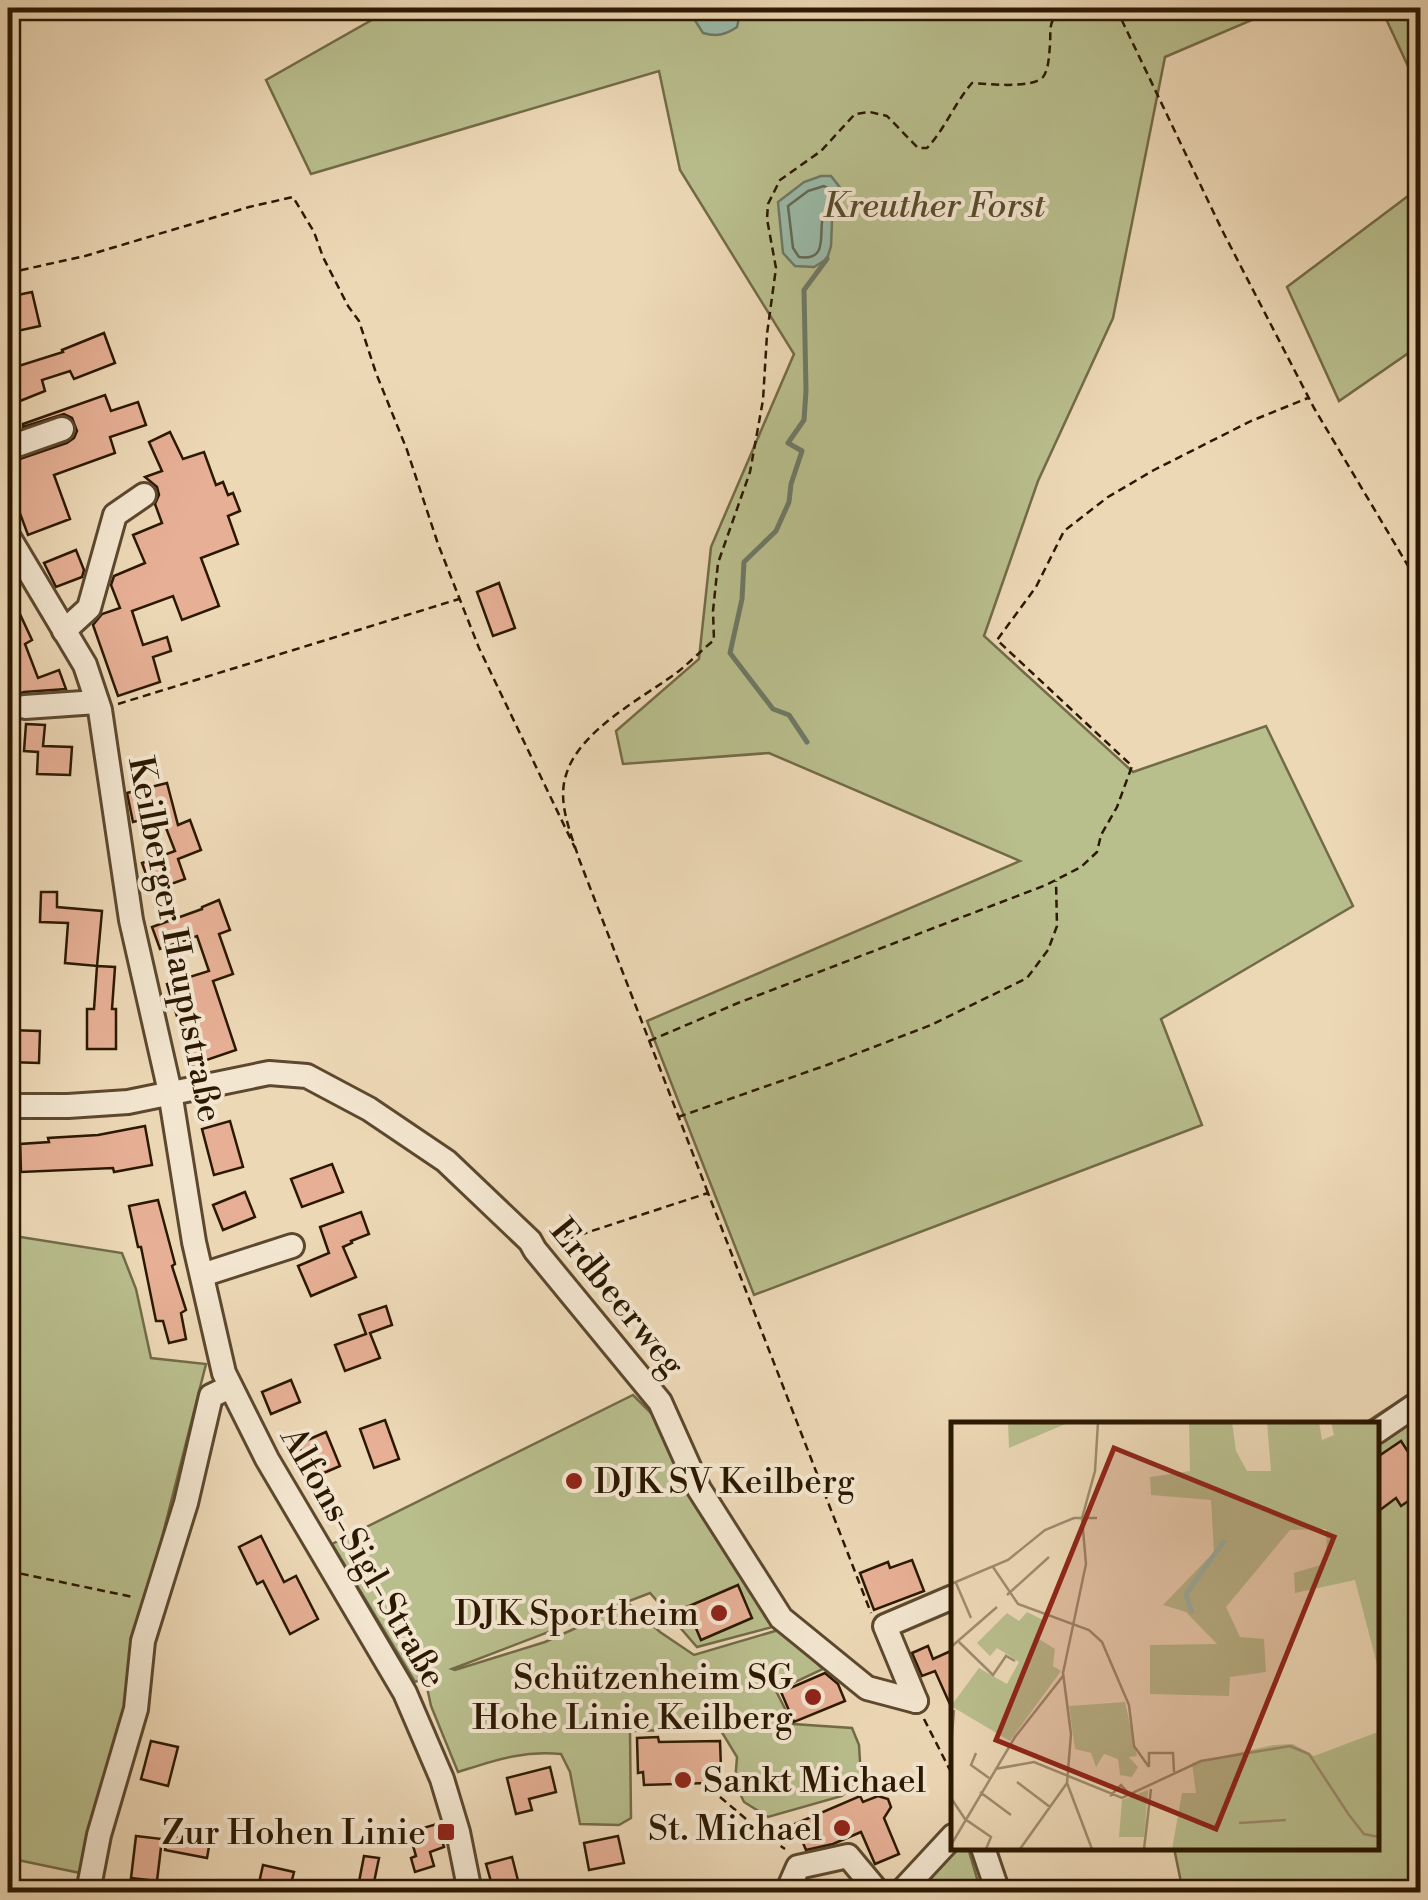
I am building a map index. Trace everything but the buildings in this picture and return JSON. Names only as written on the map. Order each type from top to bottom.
[{"type":"street","points":[[8,448],[62,429]]},
{"type":"street","points":[[64,631],[88,608],[115,515],[144,494]]},
{"type":"street","name":"Keilberger Hauptstraße","points":[[8,536],[84,665],[98,706],[131,920],[170,1092],[202,1275],[227,1380]]},
{"type":"street","points":[[26,706],[98,706]]},
{"type":"street","name":"Erdbeerweg","points":[[8,1106],[128,1102],[269,1073],[307,1076],[369,1109],[446,1161],[530,1242],[660,1402],[699,1489],[781,1618],[866,1688],[916,1702]]},
{"type":"street","points":[[202,1275],[292,1246]]},
{"type":"street","points":[[88,1892],[99,1835],[136,1709],[143,1641],[186,1502],[211,1396],[227,1380]]},
{"type":"street","name":"Alfons-Sigl-Straße","points":[[227,1380],[267,1459],[405,1693],[442,1779],[470,1892]]},
{"type":"street","points":[[1378,1431],[1420,1402]]},
{"type":"street","points":[[916,1702],[885,1626],[951,1599]]},
{"type":"street","points":[[902,1892],[951,1838]]},
{"type":"street","points":[[984,1850],[998,1892]]},
{"type":"street","points":[[787,1892],[798,1867],[848,1856],[878,1892]]},
{"type":"path","points":[[885,1626],[876,1623],[868,1605],[648,1041],[564,809],[565,777],[576,754],[606,723],[680,670],[714,640],[718,563],[750,472],[763,400],[776,268],[768,204],[780,180],[821,151],[855,114],[887,116],[918,148],[927,148],[972,83],[1005,85],[1042,77],[1048,65],[1049,24],[1060,9],[1116,9],[1308,398],[1420,586]]},
{"type":"path","points":[[8,273],[85,256],[293,197],[358,321],[479,648],[579,859]]},
{"type":"path","points":[[648,1041],[1082,868],[1097,852],[1132,766],[998,640],[1036,586],[1064,531],[1108,497],[1154,470],[1308,398]]},
{"type":"path","points":[[98,706],[461,599]]},
{"type":"path","points":[[678,1117],[931,1025],[1027,978],[1048,950],[1057,926],[1056,880]]},
{"type":"path","points":[[535,1250],[708,1193]]},
{"type":"path","points":[[8,1571],[154,1601]]},
{"type":"path","points":[[916,1702],[951,1772]]},
{"type":"path","points":[[720,1797],[765,1836],[808,1865]]},
{"type":"path","points":[[8,1877],[78,1892]]},
{"type":"green space","name":"Kreuther Forst","points":[[393,8],[1280,8],[1165,57],[1113,318],[1038,481],[984,636],[1133,772],[1266,726],[1353,906],[1161,1019],[1202,1125],[754,1295],[647,1021],[1020,861],[769,753],[623,764],[616,731],[699,659],[711,547],[794,354],[680,170],[659,71],[311,174],[266,80]]},
{"type":"green space","points":[[1381,8],[1420,8],[1420,92]]},
{"type":"green space","points":[[1420,187],[1420,345],[1339,401],[1287,287]]},
{"type":"green space","points":[[8,1235],[122,1253],[136,1289],[151,1358],[206,1364],[135,1644],[125,1714],[80,1873],[8,1858]]},
{"type":"green space","points":[[1420,1387],[1420,1892],[1183,1892],[1174,1850],[1378,1850],[1378,1422],[1367,1422]]},
{"type":"green space","points":[[633,1395],[660,1422],[776,1626],[697,1647],[650,1593],[452,1669],[545,1642],[629,1604],[694,1655],[782,1629],[823,1669],[776,1691],[793,1724],[852,1728],[859,1745],[861,1778],[842,1796],[768,1817],[744,1802],[735,1783],[737,1757],[720,1729],[630,1731],[631,1818],[619,1825],[580,1824],[570,1772],[561,1754],[521,1755],[458,1772],[431,1706],[425,1678],[415,1682],[332,1544]]},
{"type":"green space","points":[[952,1850],[969,1850],[981,1892],[920,1892]]},
{"type":"water","points":[[687,8],[735,8],[737,27],[721,34],[703,33]]},
{"type":"water","points":[[831,176],[842,190],[842,203],[832,221],[831,246],[827,259],[814,267],[795,266],[783,253],[778,202],[804,182]]},
{"type":"waterway","points":[[807,742],[789,715],[773,709],[730,653],[742,599],[744,562],[776,531],[789,502],[802,451],[788,443],[804,420],[804,290],[827,259]]},
{"type":"place","name":"DJK SV Keilberg","points":[[574,1481]]},
{"type":"place","name":"DJK Sportheim","points":[[719,1613]]},
{"type":"place","name":"Schützenheim SG Hohe Linie Keilberg","points":[[813,1697]]},
{"type":"place","name":"Sankt Michael","points":[[683,1780]]},
{"type":"place","name":"St. Michael","points":[[842,1828]]},
{"type":"place","name":"Zur Hohen Linie","points":[[446,1832]]}]
